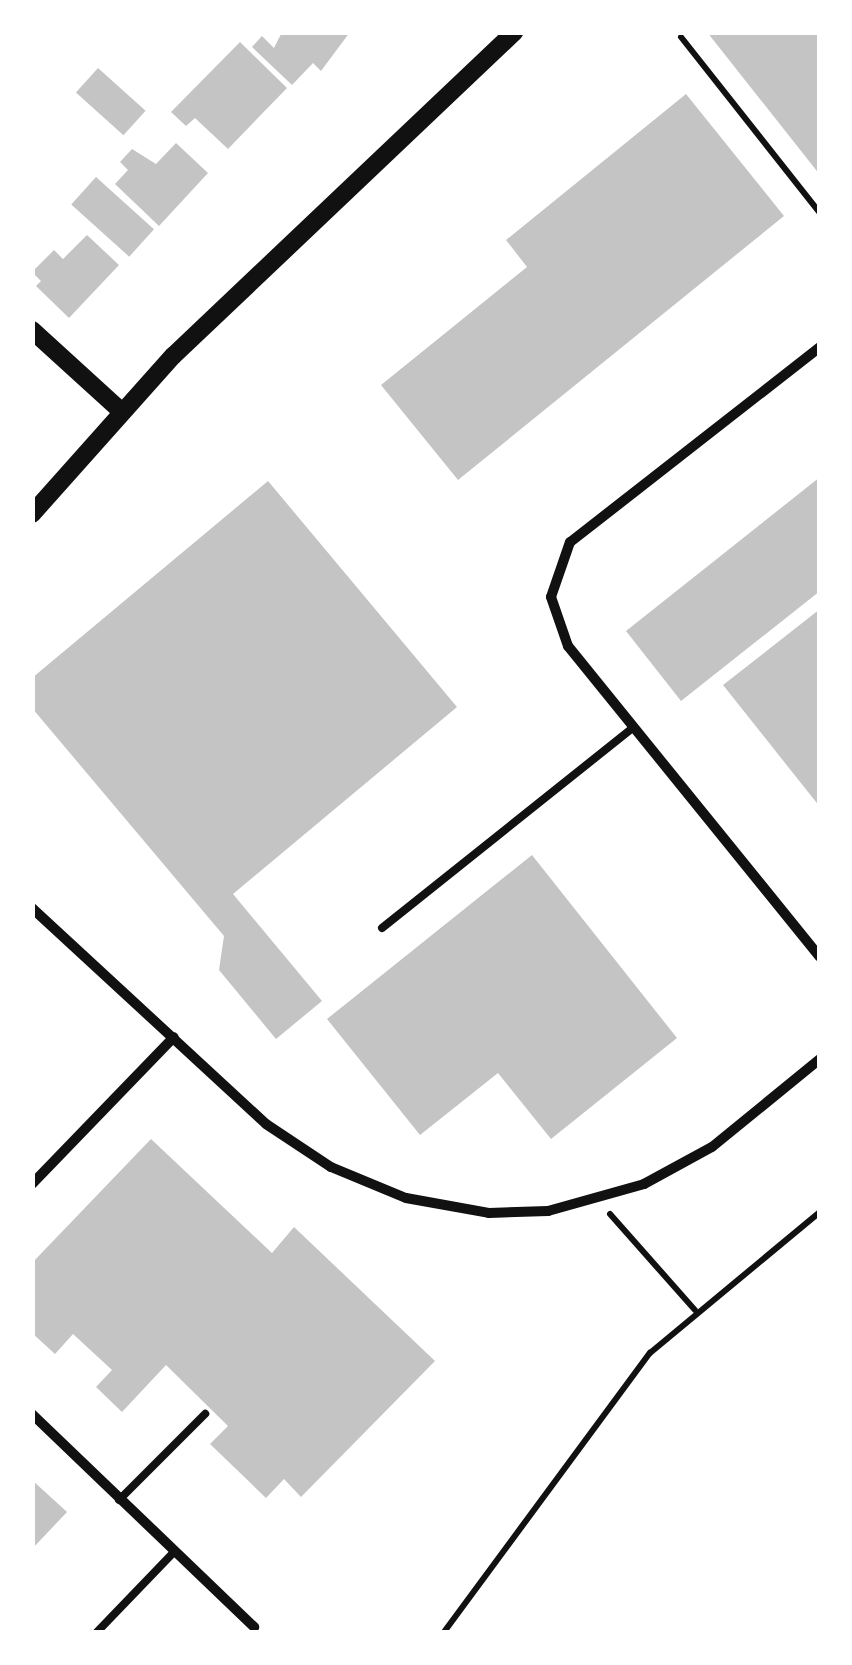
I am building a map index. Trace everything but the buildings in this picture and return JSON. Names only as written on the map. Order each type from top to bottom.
[{"type":"street","points":[[32,514],[120,410],[515,32]]},
{"type":"street","points":[[32,330],[120,410]]},
{"type":"street","points":[[820,347],[570,542],[551,597],[568,646],[820,956]]},
{"type":"street","points":[[32,908],[266,1124],[331,1167],[406,1198],[490,1212],[548,1211],[597,1200],[644,1184],[712,1147],[820,1060]]},
{"type":"street","points":[[32,1184],[174,1037]]},
{"type":"street","points":[[32,1414],[256,1630]]},
{"type":"lane","points":[[382,928],[634,727]]},
{"type":"lane","points":[[119,1500],[204,1414]]},
{"type":"lane","points":[[97,1632],[174,1552]]},
{"type":"path","points":[[681,37],[820,213]]},
{"type":"path","points":[[597,1200],[695,1310]]},
{"type":"path","points":[[444,1632],[650,1354],[695,1310],[820,1212]]}]
